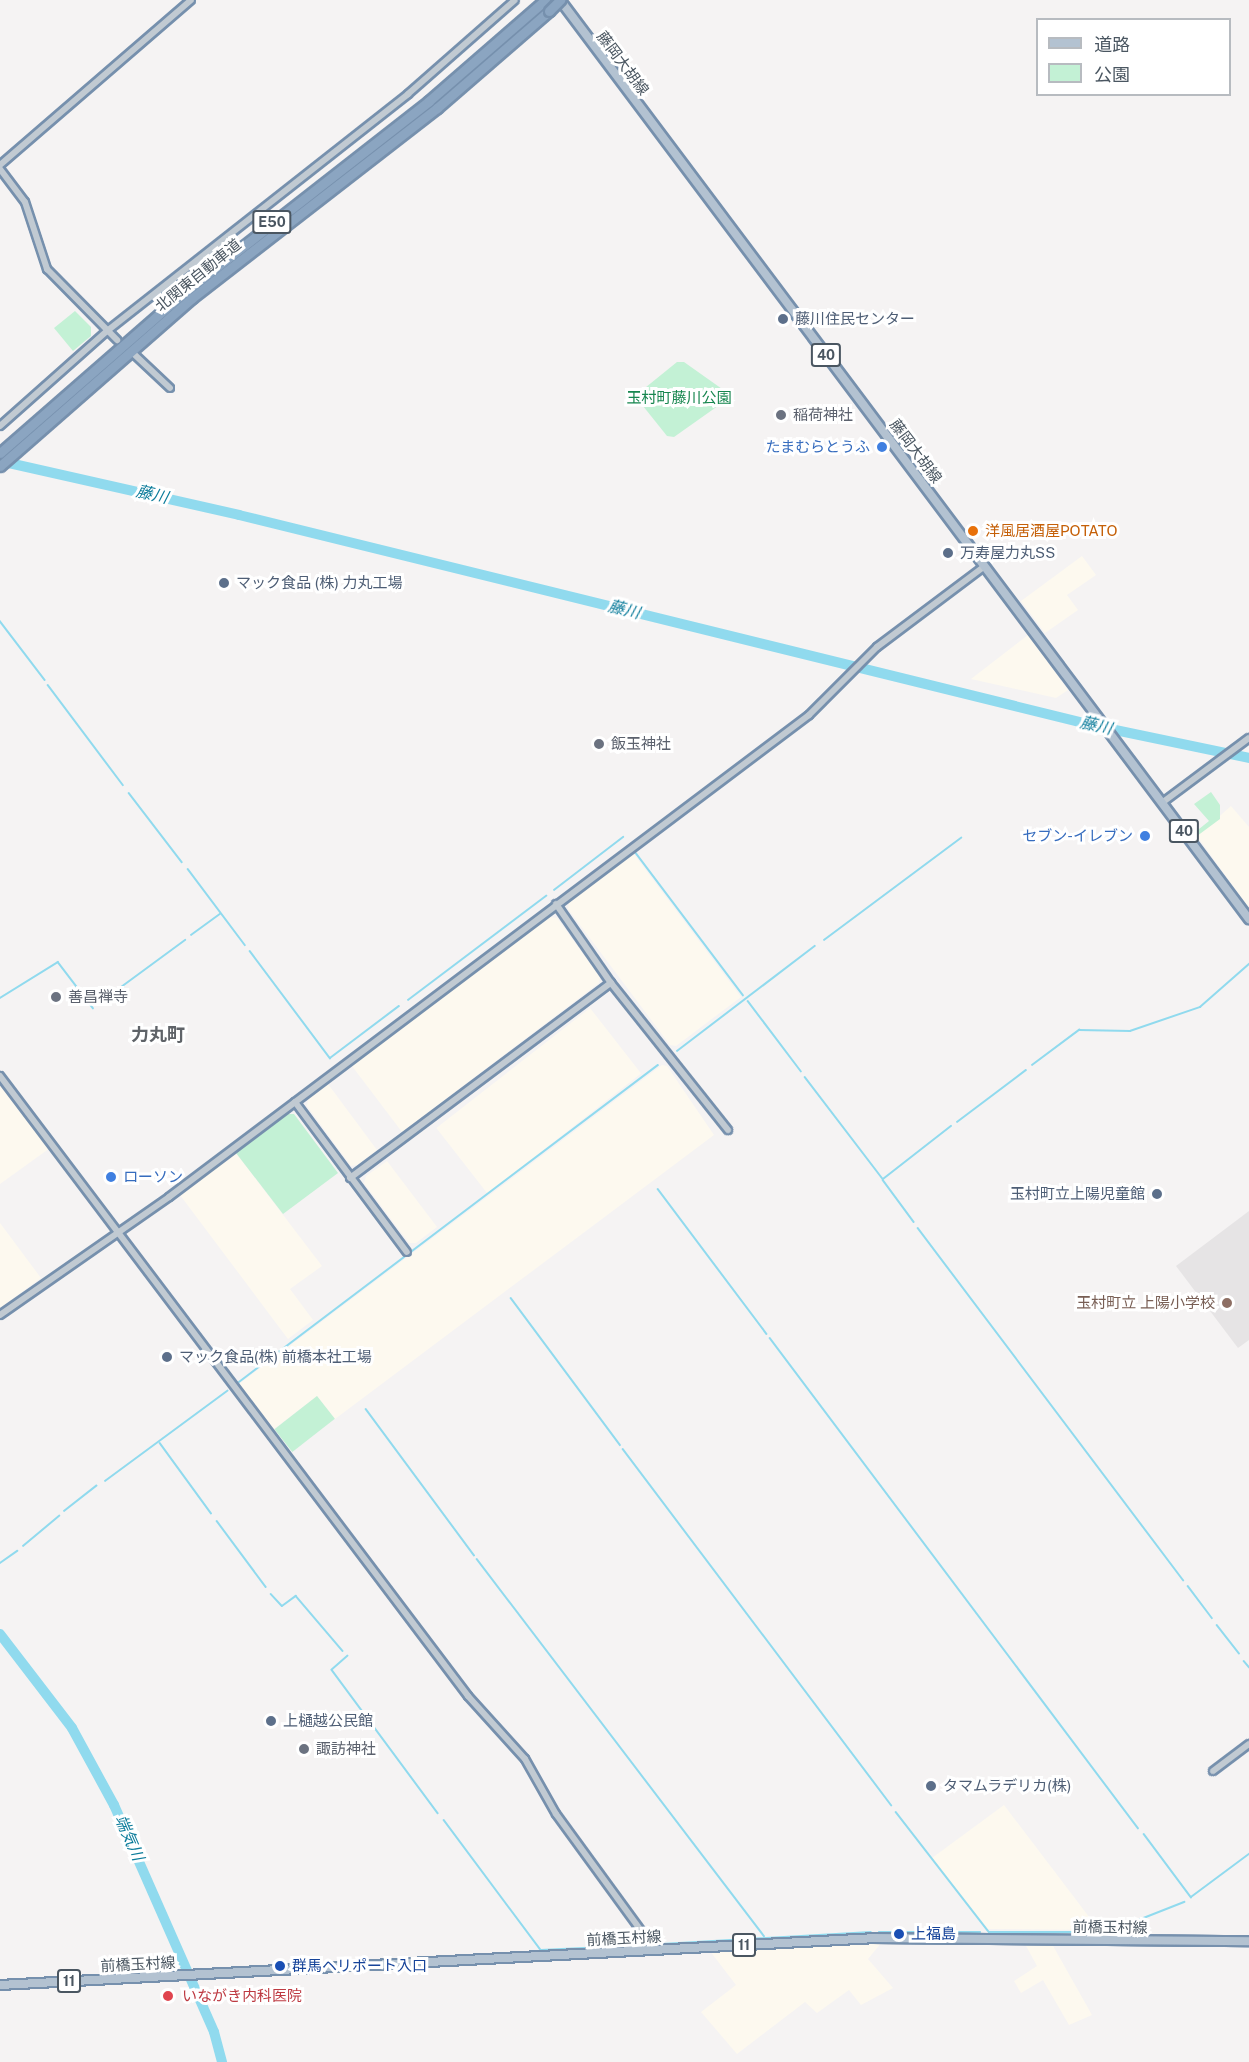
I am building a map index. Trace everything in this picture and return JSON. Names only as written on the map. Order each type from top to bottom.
[{"type":"highway","name":"北関東自動車道","points":[[3,450],[195,283],[429,101],[546,4],[560,0]]},
{"type":"highway","name":"北関東自動車道","points":[[0,466],[192,298],[437,108],[546,4]]},
{"type":"main road","name":"藤岡大胡線","points":[[560,0],[1119,742],[1249,919]]},
{"type":"main road","name":"前橋玉村線","points":[[0,1985],[886,1938],[1249,1941]]},
{"type":"street","points":[[117,340],[46,269],[25,202],[0,167],[191,0]]},
{"type":"street","points":[[0,426],[107,331],[408,94],[515,0]]},
{"type":"street","points":[[135,355],[170,388]]},
{"type":"street","points":[[0,1315],[118,1234],[809,715],[866,658],[985,566]]},
{"type":"street","points":[[1163,802],[1246,740]]},
{"type":"street","points":[[556,904],[611,983],[728,1130]]},
{"type":"street","points":[[351,1178],[611,983]]},
{"type":"street","points":[[0,1076],[468,1696],[525,1759],[556,1814],[655,1950]]},
{"type":"street","points":[[295,1102],[407,1252]]},
{"type":"street","points":[[1213,1771],[1249,1744]]},
{"type":"shaded area","points":[[1082,556],[1096,575],[1067,595],[1078,610],[1045,633],[1021,601]]},
{"type":"shaded area","points":[[1028,635],[1068,690],[1056,698],[971,679]]},
{"type":"shaded area","points":[[1231,806],[1249,827],[1249,908],[1197,836]]},
{"type":"shaded area","points":[[633,853],[741,997],[676,1046],[670,1045],[568,909],[569,902]]},
{"type":"shaded area","points":[[549,917],[557,918],[600,977],[599,983],[402,1132],[352,1066]]},
{"type":"shaded area","points":[[590,1008],[641,1073],[487,1193],[436,1128]]},
{"type":"shaded area","points":[[662,1065],[667,1066],[714,1135],[335,1419],[317,1396],[274,1429],[239,1384]]},
{"type":"shaded area","points":[[0,1084],[50,1148],[0,1184]]},
{"type":"shaded area","points":[[328,1084],[377,1150],[357,1165],[351,1166],[307,1106],[308,1099]]},
{"type":"shaded area","points":[[236,1153],[322,1266],[290,1289],[313,1320],[288,1339],[180,1195]]},
{"type":"shaded area","points":[[387,1161],[437,1227],[416,1243],[409,1243],[364,1183],[366,1176]]},
{"type":"shaded area","name":"玉村町立 上陽小学校","points":[[1249,1211],[1249,1340],[1238,1348],[1176,1266]]},
{"type":"shaded area","points":[[0,1223],[41,1278],[0,1308]]},
{"type":"shaded area","points":[[1004,1805],[1099,1930],[988,1929],[932,1858]]},
{"type":"shaded area","points":[[882,1942],[868,1959],[893,1988],[861,2005],[849,1990],[817,2013],[805,2002],[737,2054],[701,2012],[736,1985],[710,1951]]},
{"type":"shaded area","points":[[1025,1944],[1052,1944],[1092,2015],[1069,2025],[1043,1980],[1021,1993],[1014,1981],[1037,1966]]},
{"type":"green space","points":[[75,311],[91,327],[91,336],[73,351],[54,328]]},
{"type":"green space","name":"玉村町藤川公園","points":[[677,362],[684,362],[732,396],[674,437],[667,436],[635,396]]},
{"type":"green space","points":[[1211,792],[1220,805],[1220,819],[1197,836],[1194,833],[1209,821],[1194,804]]},
{"type":"green space","points":[[288,1114],[294,1114],[338,1173],[283,1214],[236,1153]]},
{"type":"green space","points":[[317,1396],[335,1419],[292,1452],[274,1429]]},
{"type":"waterway","name":"藤川","points":[[0,461],[239,515],[1096,726],[1249,758]]},
{"type":"waterway","points":[[0,621],[45,680]]},
{"type":"waterway","points":[[48,685],[123,785]]},
{"type":"waterway","points":[[129,793],[182,862]]},
{"type":"waterway","points":[[554,890],[623,837]]},
{"type":"waterway","points":[[824,940],[961,838]]},
{"type":"waterway","points":[[636,853],[743,995]]},
{"type":"waterway","points":[[188,869],[245,945]]},
{"type":"waterway","points":[[408,1000],[546,896]]},
{"type":"waterway","points":[[191,935],[220,914]]},
{"type":"waterway","points":[[98,1004],[185,940]]},
{"type":"waterway","points":[[677,1051],[815,946]]},
{"type":"waterway","points":[[250,951],[330,1058],[399,1006]]},
{"type":"waterway","points":[[0,998],[58,962],[93,1008]]},
{"type":"waterway","points":[[1032,1065],[1079,1030],[1130,1031],[1200,1007],[1249,964]]},
{"type":"waterway","points":[[748,1001],[801,1071]]},
{"type":"waterway","points":[[239,1382],[658,1065]]},
{"type":"waterway","points":[[957,1122],[1026,1070]]},
{"type":"waterway","points":[[805,1077],[883,1179],[951,1126]]},
{"type":"waterway","points":[[883,1180],[914,1222]]},
{"type":"waterway","points":[[658,1189],[767,1334]]},
{"type":"waterway","points":[[918,1228],[1183,1580]]},
{"type":"waterway","points":[[511,1298],[620,1445]]},
{"type":"waterway","points":[[770,1338],[1138,1828]]},
{"type":"waterway","points":[[105,1481],[227,1391]]},
{"type":"waterway","points":[[366,1409],[474,1555]]},
{"type":"waterway","points":[[160,1443],[211,1513]]},
{"type":"waterway","points":[[623,1449],[891,1805]]},
{"type":"waterway","points":[[64,1511],[96,1486]]},
{"type":"waterway","points":[[23,1546],[59,1516]]},
{"type":"waterway","points":[[217,1521],[266,1587]]},
{"type":"waterway","points":[[0,1563],[17,1551]]},
{"type":"waterway","points":[[477,1559],[764,1936]]},
{"type":"waterway","points":[[1188,1586],[1212,1618]]},
{"type":"waterway","points":[[271,1594],[282,1606],[296,1596],[343,1651]]},
{"type":"waterway","points":[[1217,1625],[1239,1653]]},
{"type":"waterway","name":"端気川","points":[[0,1634],[72,1728],[114,1805],[214,2032],[222,2062]]},
{"type":"waterway","points":[[348,1656],[332,1670],[438,1813]]},
{"type":"waterway","points":[[1244,1661],[1249,1667]]},
{"type":"waterway","points":[[896,1812],[989,1932],[1101,1932]]},
{"type":"waterway","points":[[444,1820],[541,1950],[647,1945]]},
{"type":"waterway","points":[[1144,1834],[1191,1897],[1249,1854]]},
{"type":"waterway","points":[[1108,1932],[1184,1902]]},
{"type":"waterway","points":[[662,1944],[871,1932]]},
{"type":"waterway","points":[[879,1932],[980,1932]]},
{"type":"place","name":"藤川住民センター","points":[[783,319]]},
{"type":"place","name":"稲荷神社","points":[[781,415]]},
{"type":"place","name":"たまむらとうふ","points":[[882,447]]},
{"type":"place","name":"洋風居酒屋POTATO","points":[[973,531]]},
{"type":"place","name":"万寿屋力丸SS","points":[[948,553]]},
{"type":"place","name":"マック食品 (株) 力丸工場","points":[[224,583]]},
{"type":"place","name":"飯玉神社","points":[[599,744]]},
{"type":"place","name":"セブン-イレブン","points":[[1145,836]]},
{"type":"place","name":"善昌禅寺","points":[[56,997]]},
{"type":"place","name":"ローソン","points":[[111,1177]]},
{"type":"place","name":"玉村町立上陽児童館","points":[[1157,1194]]},
{"type":"place","name":"玉村町立 上陽小学校","points":[[1227,1303]]},
{"type":"place","name":"マック食品(株) 前橋本社工場","points":[[167,1357]]},
{"type":"place","name":"上樋越公民館","points":[[271,1721]]},
{"type":"place","name":"諏訪神社","points":[[304,1749]]},
{"type":"place","name":"タマムラデリカ(株)","points":[[931,1786]]},
{"type":"place","name":"上福島","points":[[899,1934]]},
{"type":"place","name":"群馬ヘリポート入口","points":[[280,1966]]},
{"type":"place","name":"いながき内科医院","points":[[168,1996]]},
{"type":"district","name":"力丸町","points":[[158,1035]]}]
